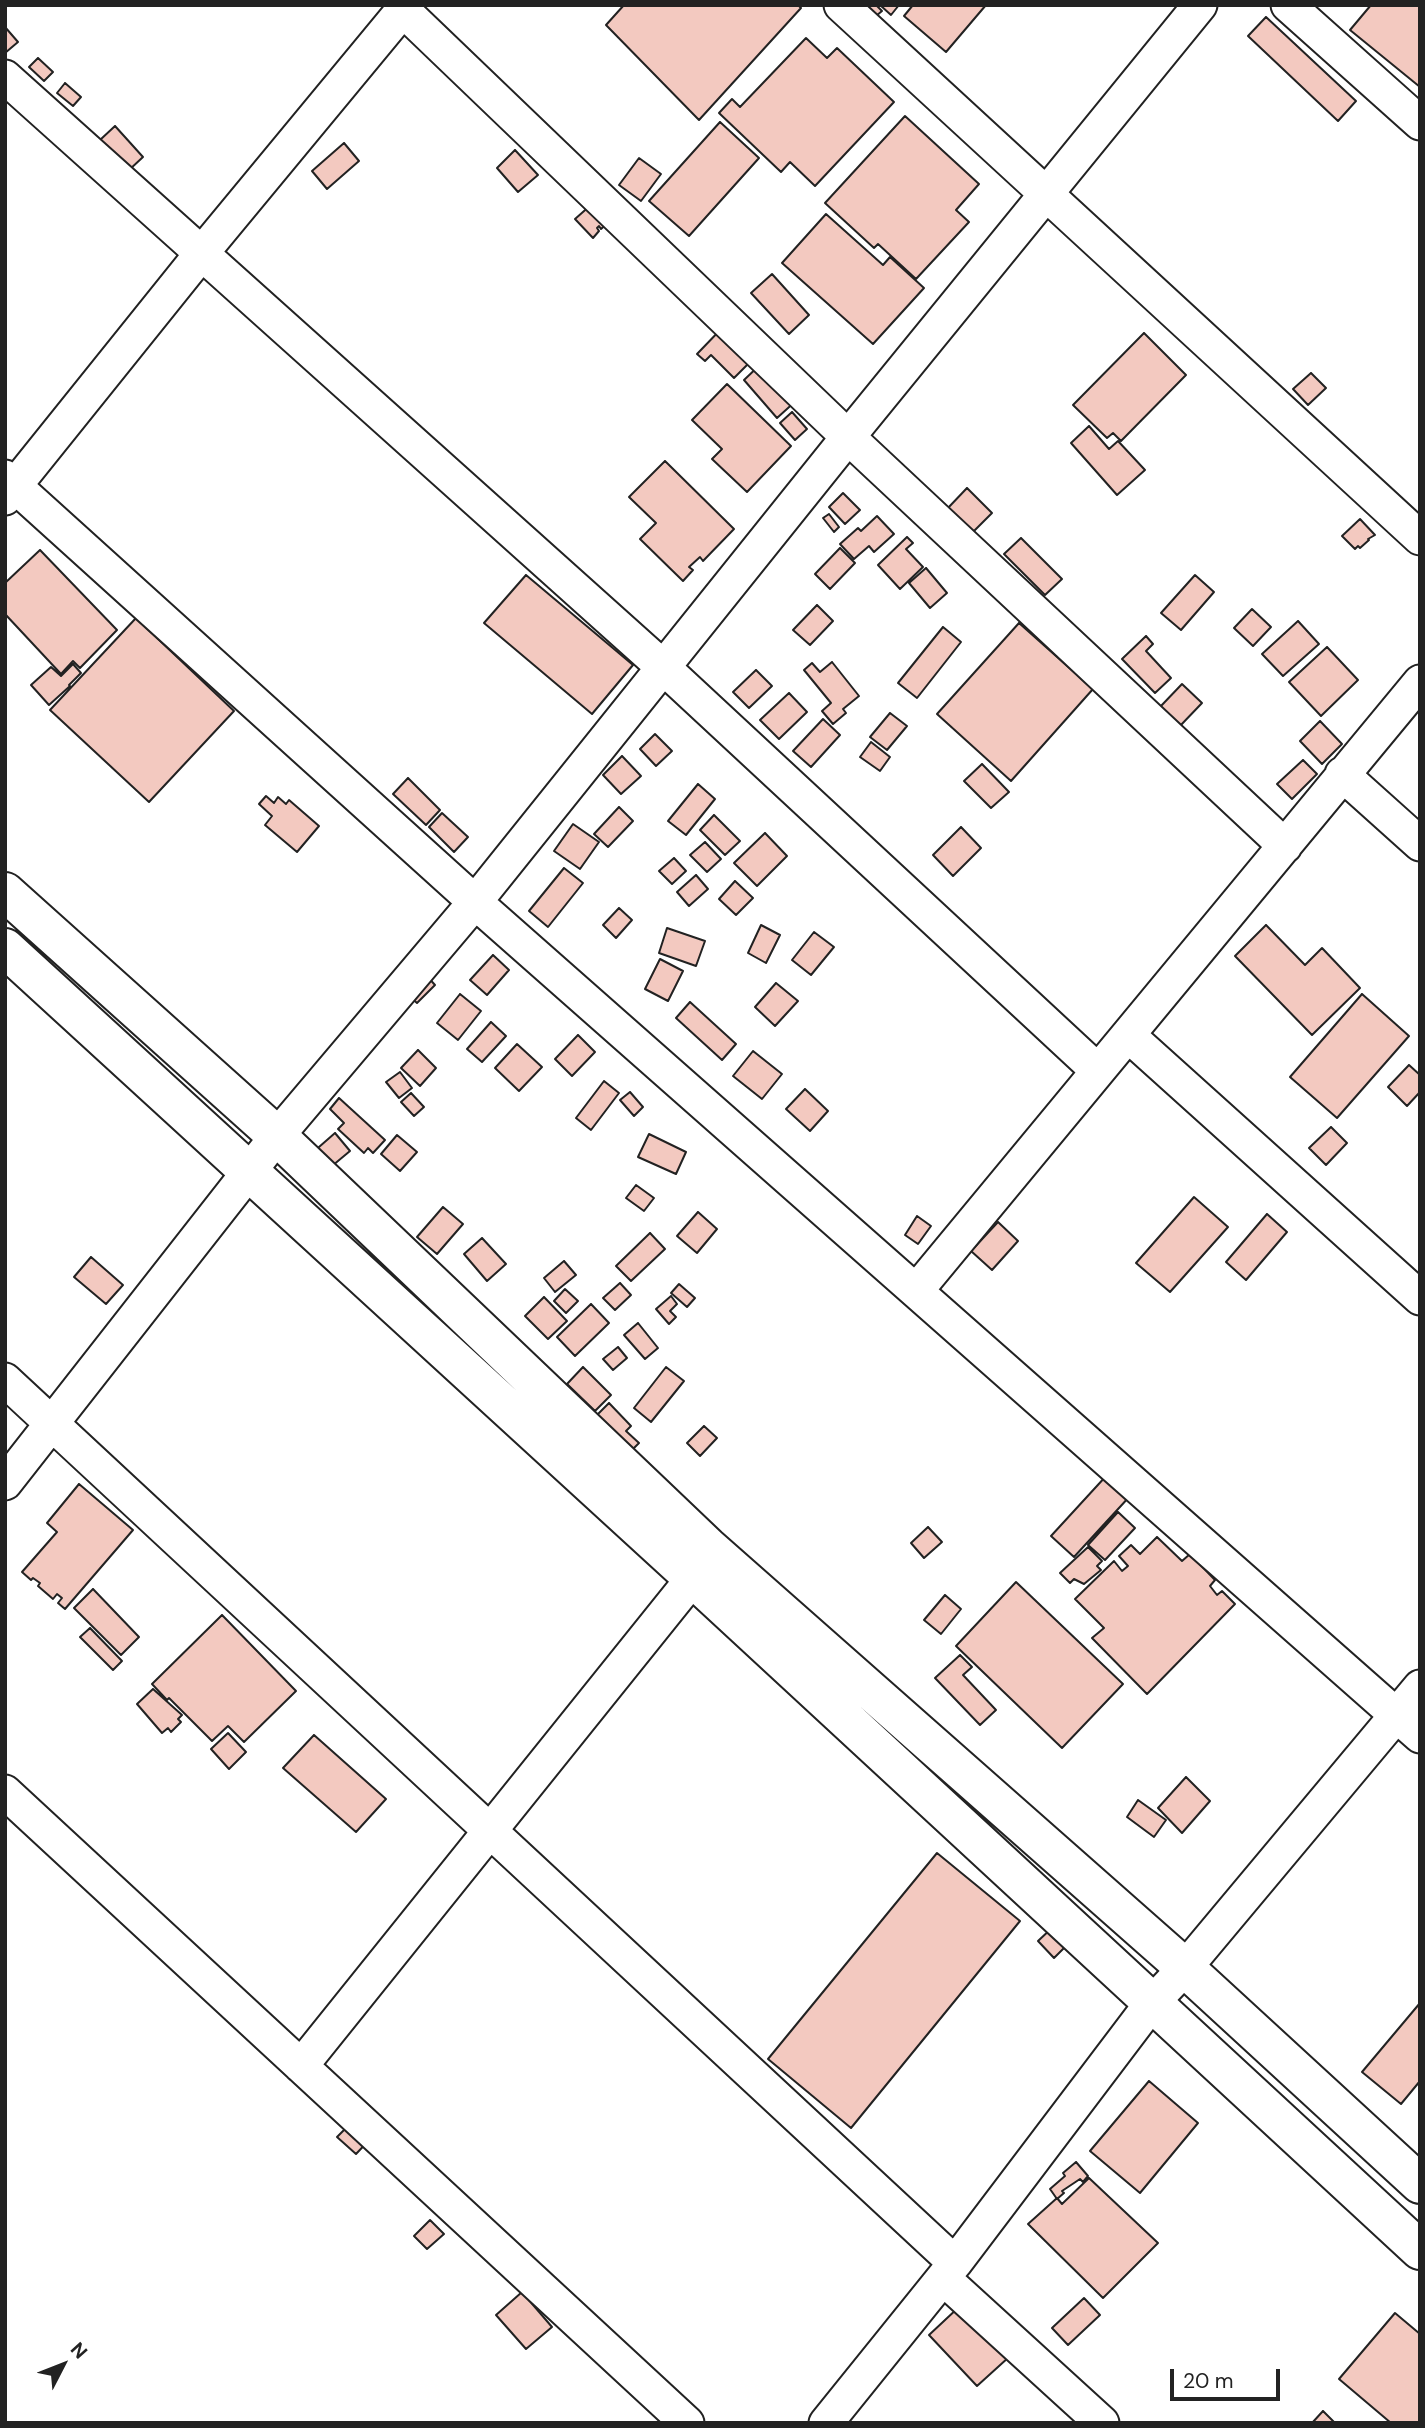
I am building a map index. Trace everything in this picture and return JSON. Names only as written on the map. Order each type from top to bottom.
[{"type":"street","points":[[841,5],[1420,538]]},
{"type":"street","points":[[5,1483],[277,1136],[475,902],[848,437],[1200,5]]},
{"type":"street","points":[[1289,5],[1420,124]]},
{"type":"street","points":[[1284,846],[848,437],[405,8],[9,487],[1408,1726]]},
{"type":"street","points":[[5,78],[664,668],[1098,1071]]},
{"type":"street","points":[[916,1291],[1420,682]]},
{"type":"street","points":[[1342,775],[1420,844]]},
{"type":"street","points":[[5,892],[277,1136],[709,1546],[1185,1968],[1420,2184]]},
{"type":"street","points":[[5,948],[693,1578],[1420,2250]]},
{"type":"street","points":[[1128,1035],[1420,1298]]},
{"type":"street","points":[[5,1380],[491,1831],[949,2270],[1102,2423]]},
{"type":"street","points":[[301,2066],[693,1578]]},
{"type":"street","points":[[826,2423],[949,2270],[1152,2004],[1408,1726],[1420,1687]]},
{"type":"street","points":[[5,1792],[687,2423]]},
{"type":"building","points":[[624,5],[798,5],[801,8],[699,120],[606,25]]},
{"type":"building","points":[[865,5],[876,5],[882,11],[876,16]]},
{"type":"building","points":[[880,5],[899,5],[891,15]]},
{"type":"building","points":[[913,5],[986,5],[946,52],[904,16]]},
{"type":"building","points":[[1371,5],[1420,5],[1420,87],[1350,30]]},
{"type":"building","points":[[1266,17],[1356,101],[1338,121],[1248,36]]},
{"type":"building","points":[[5,27],[18,42],[5,53]]},
{"type":"building","points":[[806,38],[827,58],[837,48],[894,102],[815,186],[790,162],[781,172],[719,113],[732,99],[740,107]]},
{"type":"building","points":[[38,58],[53,72],[44,81],[29,67]]},
{"type":"building","points":[[65,83],[81,97],[73,106],[57,93]]},
{"type":"building","points":[[905,116],[979,184],[956,210],[969,222],[916,279],[878,244],[874,248],[825,203]]},
{"type":"building","points":[[720,122],[759,158],[689,236],[649,201]]},
{"type":"building","points":[[115,126],[143,157],[128,171],[100,140]]},
{"type":"building","points":[[344,143],[359,161],[327,189],[312,171]]},
{"type":"building","points":[[515,150],[538,175],[518,192],[497,168]]},
{"type":"building","points":[[639,158],[661,174],[641,201],[619,185]]},
{"type":"building","points":[[592,204],[609,222],[601,229],[599,226],[597,228],[599,231],[593,238],[575,219]]},
{"type":"building","points":[[826,214],[883,265],[890,257],[924,288],[873,344],[782,263]]},
{"type":"building","points":[[772,274],[809,315],[789,334],[751,293]]},
{"type":"building","points":[[724,326],[755,357],[734,378],[711,355],[705,361],[697,354]]},
{"type":"building","points":[[1144,333],[1186,375],[1121,441],[1113,433],[1107,438],[1073,405]]},
{"type":"building","points":[[764,361],[798,399],[777,418],[744,380]]},
{"type":"building","points":[[1311,373],[1326,388],[1308,405],[1293,389]]},
{"type":"building","points":[[727,384],[791,446],[747,492],[712,459],[722,449],[692,420]]},
{"type":"building","points":[[792,412],[807,429],[795,440],[780,423]]},
{"type":"building","points":[[1089,426],[1109,449],[1118,441],[1145,470],[1117,495],[1071,443]]},
{"type":"building","points":[[665,461],[734,529],[703,561],[700,557],[689,567],[693,570],[683,581],[640,539],[656,523],[629,497]]},
{"type":"building","points":[[967,488],[992,513],[971,534],[947,509]]},
{"type":"building","points":[[843,493],[860,510],[845,524],[829,507]]},
{"type":"building","points":[[829,514],[839,527],[834,532],[823,518]]},
{"type":"building","points":[[877,516],[894,534],[874,552],[869,546],[854,559],[840,544],[858,528],[861,531]]},
{"type":"building","points":[[1360,519],[1375,535],[1355,549],[1342,536]]},
{"type":"building","points":[[907,537],[913,543],[906,549],[923,567],[900,589],[878,565]]},
{"type":"building","points":[[1021,538],[1062,579],[1045,595],[1004,554]]},
{"type":"building","points":[[840,548],[855,563],[830,589],[815,574]]},
{"type":"building","points":[[40,550],[117,630],[80,668],[73,661],[61,674],[5,614],[5,583]]},
{"type":"building","points":[[926,568],[947,593],[930,608],[909,583]]},
{"type":"building","points":[[526,575],[633,665],[592,714],[484,623]]},
{"type":"building","points":[[1195,575],[1214,592],[1181,630],[1161,613]]},
{"type":"building","points":[[817,605],[833,621],[810,645],[793,630]]},
{"type":"building","points":[[1252,609],[1271,627],[1253,646],[1234,628]]},
{"type":"building","points":[[136,618],[234,711],[149,802],[50,710]]},
{"type":"building","points":[[1298,621],[1319,644],[1283,676],[1262,654]]},
{"type":"building","points":[[1019,623],[1093,689],[1011,781],[937,714]]},
{"type":"building","points":[[943,627],[961,642],[917,698],[898,683]]},
{"type":"building","points":[[1146,636],[1153,644],[1146,651],[1171,678],[1155,693],[1122,659]]},
{"type":"building","points":[[1327,647],[1358,680],[1321,716],[1289,682]]},
{"type":"building","points":[[832,662],[859,696],[843,709],[846,713],[833,724],[822,711],[831,703],[804,670],[812,663],[820,672]]},
{"type":"building","points":[[73,664],[81,673],[49,705],[31,685],[51,667],[61,676]]},
{"type":"building","points":[[756,670],[772,686],[749,708],[733,692]]},
{"type":"building","points":[[1182,684],[1202,703],[1180,726],[1160,707]]},
{"type":"building","points":[[789,693],[807,712],[779,739],[760,720]]},
{"type":"building","points":[[890,713],[907,726],[887,750],[870,737]]},
{"type":"building","points":[[823,719],[840,735],[811,767],[793,751]]},
{"type":"building","points":[[1320,721],[1342,744],[1322,764],[1300,741]]},
{"type":"building","points":[[655,734],[672,751],[656,766],[640,749]]},
{"type":"building","points":[[871,742],[890,757],[880,771],[860,757]]},
{"type":"building","points":[[622,756],[641,776],[621,794],[603,775]]},
{"type":"building","points":[[1303,760],[1317,774],[1292,799],[1277,784]]},
{"type":"building","points":[[982,764],[1009,792],[991,808],[964,781]]},
{"type":"building","points":[[408,778],[440,810],[426,825],[393,794]]},
{"type":"building","points":[[698,784],[715,799],[686,835],[668,821]]},
{"type":"building","points":[[266,796],[274,803],[278,797],[286,804],[289,800],[319,826],[297,852],[265,825],[272,816],[259,804]]},
{"type":"building","points":[[619,807],[633,821],[608,847],[594,834]]},
{"type":"building","points":[[442,813],[468,837],[454,852],[429,827]]},
{"type":"building","points":[[714,815],[740,841],[725,855],[700,830]]},
{"type":"building","points":[[573,824],[599,842],[580,869],[554,851]]},
{"type":"building","points":[[961,827],[981,848],[953,876],[933,855]]},
{"type":"building","points":[[765,833],[787,856],[757,886],[734,863]]},
{"type":"building","points":[[705,842],[721,859],[707,872],[690,855]]},
{"type":"building","points":[[674,858],[686,871],[672,884],[659,871]]},
{"type":"building","points":[[564,868],[583,883],[548,927],[529,911]]},
{"type":"building","points":[[696,875],[708,889],[689,906],[677,892]]},
{"type":"building","points":[[735,881],[753,898],[736,915],[719,899]]},
{"type":"building","points":[[619,908],[632,920],[616,938],[603,925]]},
{"type":"building","points":[[761,925],[780,935],[766,963],[748,953]]},
{"type":"building","points":[[1266,925],[1305,965],[1322,948],[1360,988],[1312,1035],[1235,956]]},
{"type":"building","points":[[667,928],[705,941],[696,966],[659,953]]},
{"type":"building","points":[[814,932],[834,947],[811,975],[792,960]]},
{"type":"building","points":[[493,955],[509,970],[487,995],[470,980]]},
{"type":"building","points":[[660,959],[683,971],[668,1001],[645,989]]},
{"type":"building","points":[[426,975],[435,985],[417,1003],[407,994]]},
{"type":"building","points":[[776,983],[798,1001],[775,1026],[755,1007]]},
{"type":"building","points":[[460,994],[481,1011],[458,1040],[437,1023]]},
{"type":"building","points":[[1362,994],[1409,1036],[1337,1118],[1290,1077]]},
{"type":"building","points":[[690,1002],[736,1044],[722,1060],[676,1018]]},
{"type":"building","points":[[491,1022],[506,1036],[482,1062],[467,1049]]},
{"type":"building","points":[[578,1035],[595,1052],[572,1076],[555,1059]]},
{"type":"building","points":[[517,1044],[542,1067],[519,1091],[495,1068]]},
{"type":"building","points":[[418,1050],[436,1068],[420,1086],[401,1068]]},
{"type":"building","points":[[753,1051],[782,1074],[762,1099],[733,1076]]},
{"type":"building","points":[[1409,1065],[1420,1075],[1420,1092],[1407,1106],[1388,1087]]},
{"type":"building","points":[[400,1072],[412,1088],[399,1098],[386,1082]]},
{"type":"building","points":[[604,1081],[619,1093],[591,1130],[576,1118]]},
{"type":"building","points":[[805,1089],[828,1111],[810,1131],[786,1109]]},
{"type":"building","points":[[630,1092],[643,1107],[634,1116],[620,1100]]},
{"type":"building","points":[[411,1093],[424,1107],[414,1116],[401,1102]]},
{"type":"building","points":[[339,1098],[385,1140],[373,1153],[368,1148],[364,1153],[338,1129],[344,1123],[330,1109]]},
{"type":"building","points":[[1331,1127],[1347,1143],[1326,1165],[1309,1148]]},
{"type":"building","points":[[335,1133],[350,1151],[326,1171],[311,1154]]},
{"type":"building","points":[[649,1134],[686,1152],[676,1174],[638,1157]]},
{"type":"building","points":[[397,1135],[417,1152],[400,1171],[381,1154]]},
{"type":"building","points":[[636,1185],[654,1198],[644,1211],[626,1198]]},
{"type":"building","points":[[1194,1197],[1228,1227],[1170,1292],[1136,1263]]},
{"type":"building","points":[[443,1207],[463,1224],[437,1254],[417,1237]]},
{"type":"building","points":[[698,1212],[717,1229],[697,1253],[677,1236]]},
{"type":"building","points":[[1267,1214],[1287,1232],[1246,1280],[1226,1262]]},
{"type":"building","points":[[917,1216],[931,1226],[918,1244],[905,1235]]},
{"type":"building","points":[[998,1222],[1018,1241],[992,1270],[971,1251]]},
{"type":"building","points":[[650,1233],[665,1249],[631,1281],[616,1266]]},
{"type":"building","points":[[482,1238],[506,1264],[487,1281],[464,1254]]},
{"type":"building","points":[[91,1257],[123,1285],[106,1304],[74,1277]]},
{"type":"building","points":[[564,1261],[576,1275],[555,1292],[544,1278]]},
{"type":"building","points":[[620,1283],[631,1295],[615,1310],[603,1298]]},
{"type":"building","points":[[679,1284],[695,1298],[687,1307],[671,1293]]},
{"type":"building","points":[[565,1289],[578,1301],[566,1313],[554,1301]]},
{"type":"building","points":[[671,1296],[677,1304],[670,1311],[676,1317],[669,1324],[656,1309]]},
{"type":"building","points":[[544,1297],[567,1321],[548,1339],[525,1316]]},
{"type":"building","points":[[591,1304],[609,1323],[575,1356],[557,1337]]},
{"type":"building","points":[[638,1323],[658,1348],[645,1359],[624,1335]]},
{"type":"building","points":[[618,1347],[627,1358],[613,1370],[603,1359]]},
{"type":"building","points":[[583,1367],[611,1395],[595,1411],[567,1384]]},
{"type":"building","points":[[666,1367],[684,1381],[651,1422],[634,1408]]},
{"type":"building","points":[[609,1403],[631,1426],[626,1431],[639,1443],[625,1457],[591,1421]]},
{"type":"building","points":[[704,1426],[717,1438],[700,1456],[687,1443]]},
{"type":"building","points":[[1107,1475],[1130,1496],[1074,1557],[1051,1536]]},
{"type":"building","points":[[79,1484],[133,1530],[65,1609],[58,1603],[62,1598],[57,1594],[53,1599],[38,1586],[40,1583],[33,1578],[31,1580],[22,1572],[57,1532],[47,1523]]},
{"type":"building","points":[[1118,1512],[1135,1528],[1105,1560],[1088,1545]]},
{"type":"building","points":[[928,1527],[942,1542],[924,1558],[911,1543]]},
{"type":"building","points":[[1157,1537],[1182,1561],[1190,1554],[1215,1580],[1210,1586],[1217,1595],[1222,1591],[1235,1604],[1147,1694],[1092,1638],[1104,1628],[1075,1599],[1114,1561],[1122,1571],[1128,1566],[1119,1556],[1131,1545],[1140,1554]]},
{"type":"building","points":[[1088,1547],[1102,1561],[1097,1566],[1101,1570],[1084,1584],[1074,1579],[1070,1583],[1060,1573]]},
{"type":"building","points":[[1016,1582],[1123,1684],[1062,1748],[956,1646]]},
{"type":"building","points":[[93,1589],[139,1637],[121,1655],[74,1608]]},
{"type":"building","points":[[945,1595],[961,1609],[941,1634],[924,1620]]},
{"type":"building","points":[[222,1615],[296,1691],[244,1742],[228,1726],[212,1741],[152,1684]]},
{"type":"building","points":[[90,1628],[122,1661],[113,1670],[80,1637]]},
{"type":"building","points":[[960,1655],[972,1667],[963,1675],[996,1710],[980,1725],[935,1678]]},
{"type":"building","points":[[153,1689],[182,1715],[178,1719],[181,1722],[171,1732],[168,1728],[162,1733],[137,1704]]},
{"type":"building","points":[[228,1733],[246,1752],[229,1769],[211,1749]]},
{"type":"building","points":[[314,1735],[386,1799],[356,1832],[283,1768]]},
{"type":"building","points":[[1186,1777],[1210,1801],[1182,1833],[1158,1808]]},
{"type":"building","points":[[1138,1800],[1166,1820],[1154,1837],[1127,1817]]},
{"type":"building","points":[[937,1853],[1020,1921],[851,2128],[768,2059]]},
{"type":"building","points":[[1054,1926],[1069,1943],[1054,1958],[1038,1941]]},
{"type":"building","points":[[1420,2003],[1420,2081],[1401,2104],[1362,2072]]},
{"type":"building","points":[[1149,2081],[1198,2123],[1140,2193],[1090,2151]]},
{"type":"building","points":[[355,2119],[373,2136],[356,2154],[337,2137]]},
{"type":"building","points":[[1076,2162],[1088,2176],[1083,2182],[1080,2179],[1062,2191],[1064,2193],[1057,2199],[1050,2189]]},
{"type":"building","points":[[1089,2178],[1158,2243],[1103,2298],[1028,2224],[1057,2198],[1062,2204]]},
{"type":"building","points":[[430,2220],[444,2234],[427,2249],[414,2236]]},
{"type":"building","points":[[522,2292],[552,2327],[526,2349],[496,2315]]},
{"type":"building","points":[[1084,2298],[1100,2315],[1068,2345],[1052,2328]]},
{"type":"building","points":[[960,2306],[1009,2357],[977,2386],[929,2335]]},
{"type":"building","points":[[1395,2313],[1420,2334],[1420,2423],[1391,2423],[1339,2379]]},
{"type":"building","points":[[1323,2411],[1335,2423],[1312,2423]]}]
